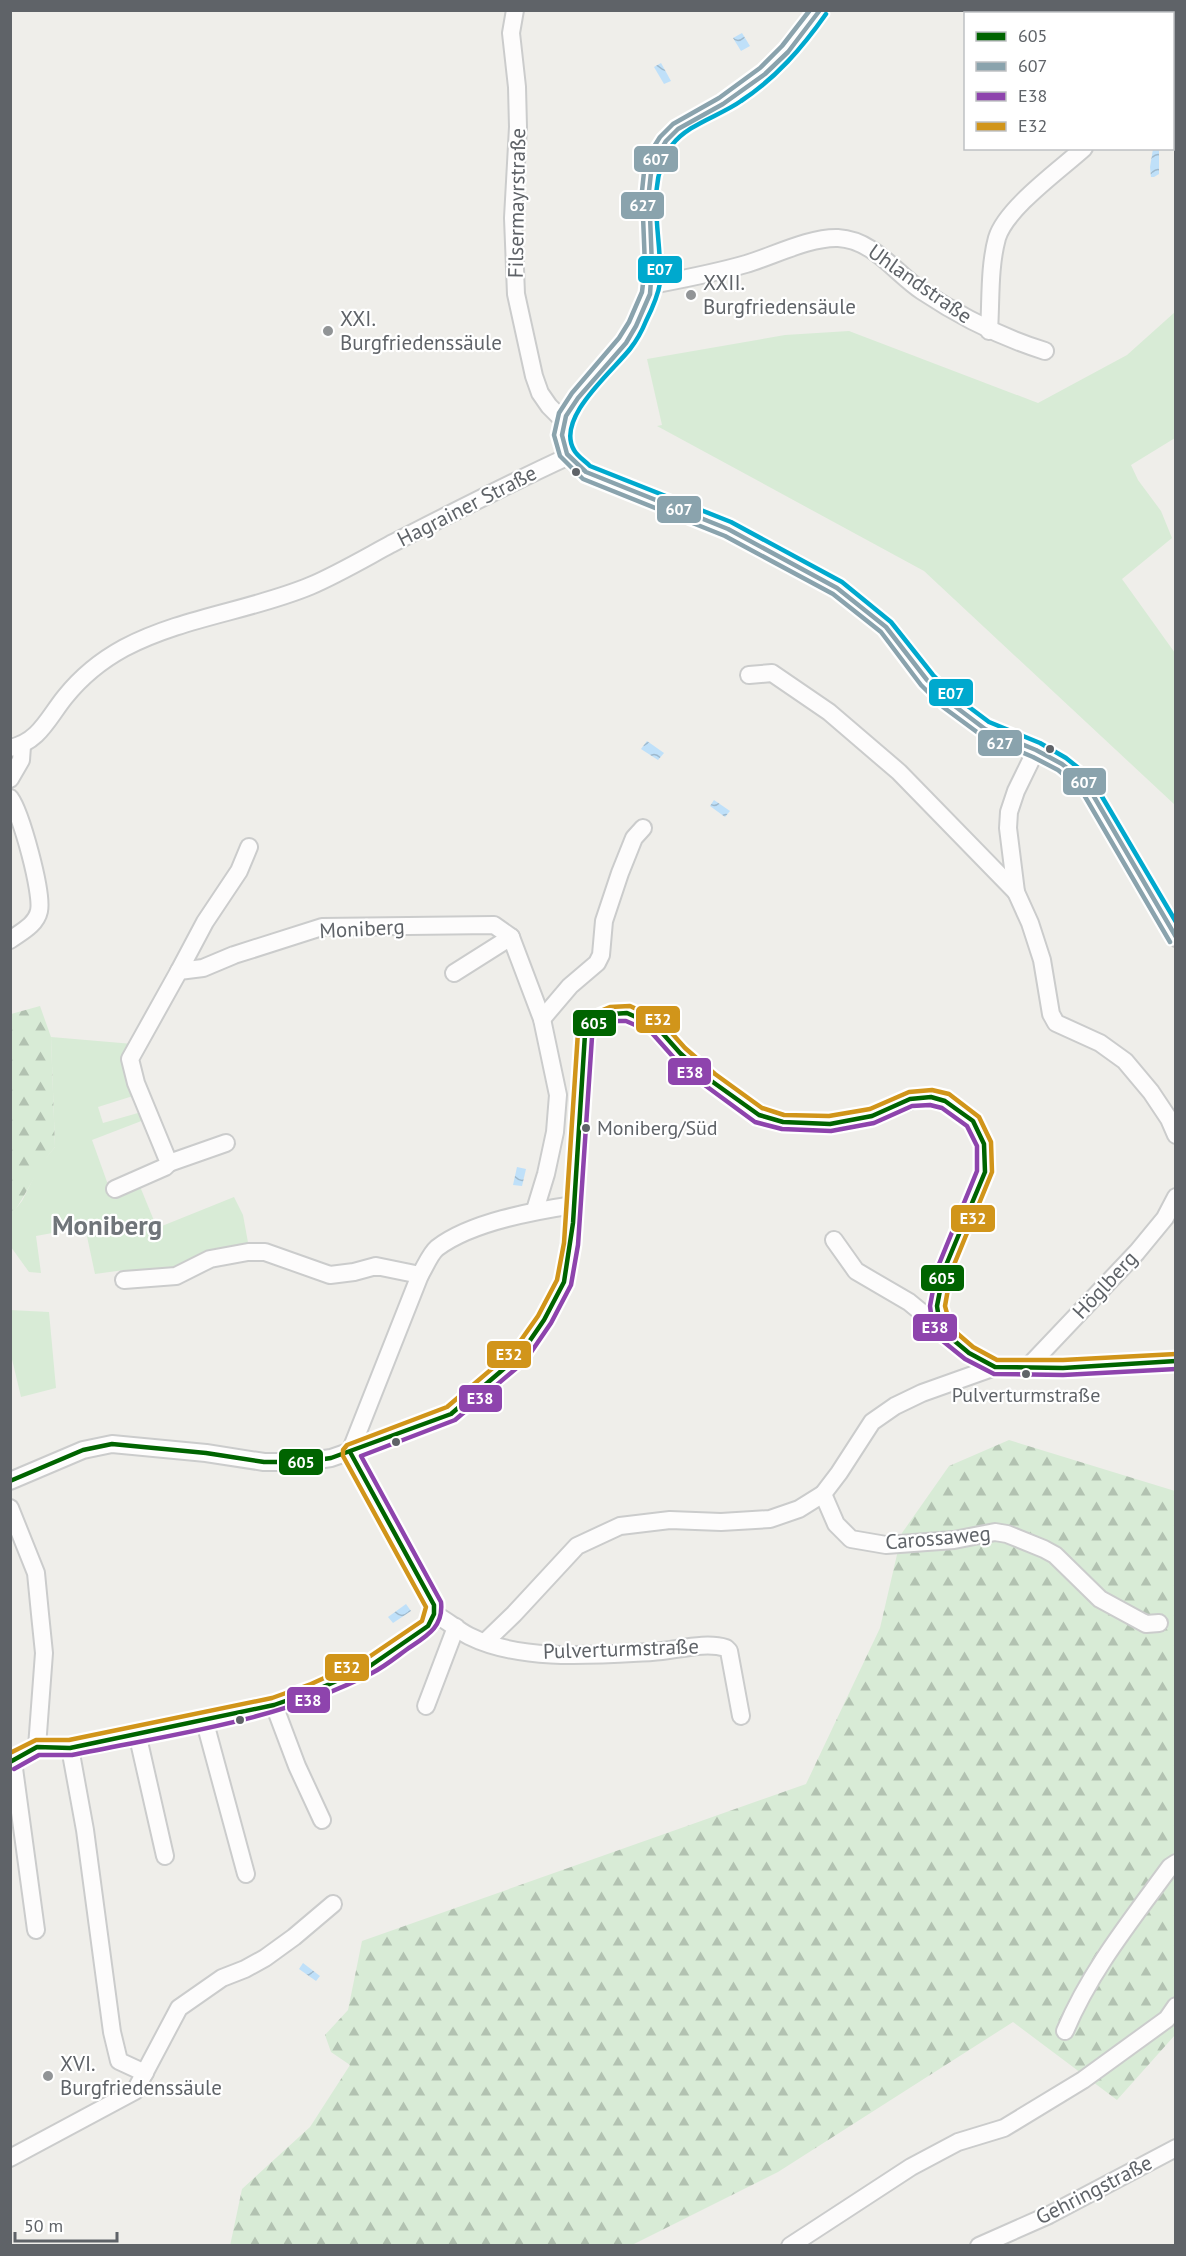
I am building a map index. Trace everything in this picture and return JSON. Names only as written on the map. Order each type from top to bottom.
[{"type":"street","name":"Filsermayrstraße","points":[[515,10],[511,33],[518,128],[513,218],[516,294],[534,376],[540,393],[564,421]]},
{"type":"street","points":[[820,10],[802,37],[780,62],[748,87],[676,130],[665,142],[651,175],[652,285],[633,333],[613,360],[582,390],[564,421],[563,443],[567,457],[586,472],[728,529],[837,588],[886,627],[927,680],[948,701],[985,729],[1062,764],[1086,783],[1176,938]]},
{"type":"street","points":[[988,331],[993,267],[998,237],[1005,223],[1019,206],[1082,150]]},
{"type":"street","name":"Uhlandstraße","points":[[652,285],[746,264],[815,241],[837,238],[864,245],[892,264],[921,290],[988,331],[1046,351]]},
{"type":"street","name":"Hagrainer Straße","points":[[10,779],[21,760],[16,747],[38,735],[65,696],[102,662],[124,648],[169,628],[310,586],[519,478],[567,457]]},
{"type":"street","points":[[750,675],[772,673],[829,712],[899,772],[1016,892]]},
{"type":"street","points":[[1035,750],[1016,791],[1008,828],[1016,892],[1030,923],[1042,960],[1052,1014],[1056,1023],[1100,1043],[1125,1061],[1151,1092],[1169,1119],[1176,1135]]},
{"type":"street","points":[[10,798],[19,814],[28,848],[38,889],[39,910],[34,922],[10,940]]},
{"type":"street","points":[[542,1019],[565,991],[597,963],[601,955],[604,921],[620,873],[634,838],[643,828]]},
{"type":"street","points":[[169,1163],[136,1083],[130,1059],[205,922],[239,871],[249,847]]},
{"type":"street","name":"Moniberg","points":[[179,971],[203,968],[234,955],[322,927],[494,925],[511,937]]},
{"type":"street","points":[[454,973],[511,937],[542,1019],[558,1095],[555,1132],[536,1210]]},
{"type":"street","points":[[10,1481],[83,1450],[112,1444],[207,1453],[264,1462],[303,1462],[331,1458],[451,1414],[520,1355],[544,1320],[564,1282],[571,1244],[585,1034],[596,1020],[612,1014],[627,1013],[656,1026],[680,1053],[710,1080],[759,1115],[783,1122],[830,1124],[872,1116],[910,1099],[931,1097],[945,1101],[973,1121],[984,1144],[985,1172],[944,1270],[937,1306],[945,1333]]},
{"type":"street","points":[[115,1189],[165,1167],[169,1163],[226,1143]]},
{"type":"street","name":"Höglberg","points":[[1027,1368],[1137,1252],[1165,1218],[1176,1197]]},
{"type":"street","points":[[350,1452],[420,1275],[435,1249],[466,1231],[536,1210],[574,1205]]},
{"type":"street","points":[[834,1240],[856,1271],[909,1302],[969,1353],[995,1367]]},
{"type":"street","points":[[124,1280],[176,1276],[210,1259],[248,1252],[265,1252],[330,1275],[376,1266],[420,1275]]},
{"type":"street","points":[[434,1614],[470,1636],[485,1642],[577,1546],[620,1526],[670,1520],[720,1522],[770,1519],[800,1509],[823,1494],[872,1422],[895,1406],[922,1393],[995,1367],[1063,1368],[1176,1361]]},
{"type":"street","points":[[36,1930],[12,1762],[37,1747],[69,1748],[274,1705],[314,1691],[370,1666],[428,1626],[434,1614],[434,1605],[350,1452]]},
{"type":"street","name":"Carossaweg","points":[[823,1494],[836,1524],[850,1539],[898,1545],[954,1540],[984,1533],[1007,1534],[1055,1555],[1100,1599],[1146,1624],[1159,1623]]},
{"type":"street","points":[[10,1508],[36,1573],[44,1653],[37,1747]]},
{"type":"street","points":[[426,1706],[456,1627]]},
{"type":"street","name":"Pulverturmstraße","points":[[485,1642],[510,1650],[561,1654],[640,1653],[720,1646],[729,1651],[741,1716]]},
{"type":"street","points":[[274,1705],[297,1766],[322,1820]]},
{"type":"street","points":[[204,1719],[246,1874]]},
{"type":"street","points":[[137,1733],[165,1856]]},
{"type":"street","points":[[69,1748],[85,1830],[112,2032],[119,2061],[145,2073]]},
{"type":"street","points":[[1065,2031],[1077,2002],[1121,1933],[1170,1867],[1176,1863]]},
{"type":"street","points":[[10,2158],[135,2091],[178,2008],[222,1978],[265,1958],[333,1904]]},
{"type":"street","points":[[790,2246],[911,2167],[958,2142],[1004,2128],[1083,2080],[1167,2019],[1176,2006]]},
{"type":"street","name":"Gehringstraße","points":[[979,2246],[1049,2215],[1176,2148]]},
{"type":"green space","points":[[1175,312],[1175,438],[1131,465],[1138,480],[1161,511],[1172,538],[1122,579],[1175,653],[1175,805],[924,571],[657,426],[662,425],[647,359],[785,335],[849,331],[1038,403],[1127,355]]},
{"type":"green space","points":[[40,1006],[51,1037],[55,1147],[42,1164],[11,1216],[11,1014]]},
{"type":"green space","points":[[51,1037],[133,1044],[133,1096],[98,1107],[103,1123],[138,1113],[143,1116],[144,1120],[92,1140],[111,1193],[139,1184],[157,1228],[234,1197],[243,1215],[249,1248],[157,1273],[124,1270],[95,1274],[85,1227],[36,1236],[41,1273],[29,1272],[11,1247],[10,1216],[22,1201],[40,1165],[55,1147]]},
{"type":"green space","points":[[10,1310],[49,1312],[56,1388],[21,1397],[11,1355]]},
{"type":"green space","points":[[1009,1440],[1175,1491],[1175,2035],[1117,2100],[1013,2022],[778,2172],[632,2245],[230,2246],[242,2189],[310,2127],[350,2065],[331,2052],[325,2035],[348,2010],[362,1941],[806,1784],[880,1628],[902,1533],[949,1466]]},
{"type":"water","points":[[742,33],[750,46],[741,51],[733,38]]},
{"type":"water","points":[[661,63],[671,81],[664,84],[654,67]]},
{"type":"water","points":[[1153,150],[1159,150],[1159,174],[1151,177]]},
{"type":"water","points":[[647,741],[664,753],[658,760],[641,749]]},
{"type":"water","points":[[714,800],[730,811],[725,817],[710,806]]},
{"type":"water","points":[[517,1167],[526,1169],[522,1186],[513,1185]]},
{"type":"water","points":[[406,1604],[411,1611],[393,1623],[388,1617]]},
{"type":"water","points":[[303,1963],[320,1976],[316,1981],[299,1969]]},
{"type":"transit line","name":"627","points":[[810,10],[782,46],[760,68],[719,98],[673,124],[660,137],[650,153],[644,172],[642,191],[645,266],[642,292],[619,338],[572,393],[559,413],[554,435],[560,456],[583,479],[725,536],[833,594],[881,632],[921,685],[943,707],[981,735],[1058,770],[1080,788],[1170,942]]},
{"type":"transit line","name":"607","points":[[820,10],[788,52],[765,74],[723,104],[678,129],[666,141],[657,156],[651,173],[649,191],[652,266],[650,294],[626,343],[578,398],[566,416],[562,435],[567,454],[586,472],[728,529],[837,588],[886,627],[927,680],[948,701],[985,729],[1036,750],[1062,764],[1086,783],[1176,937]]},
{"type":"transit line","name":"E07","points":[[826,14],[808,39],[766,82],[733,106],[687,131],[672,145],[663,161],[656,194],[660,266],[660,283],[656,298],[635,342],[588,396],[579,410],[572,424],[570,437],[574,450],[590,466],[731,522],[842,582],[891,622],[933,675],[953,695],[989,722],[1040,743],[1066,758],[1091,778],[1176,922]]},
{"type":"transit line","name":"E32","points":[[10,1753],[36,1740],[69,1740],[272,1698],[311,1684],[366,1659],[422,1621],[426,1607],[343,1456],[343,1450],[347,1445],[447,1407],[514,1350],[538,1316],[557,1280],[564,1243],[578,1032],[593,1014],[610,1007],[630,1006],[660,1020],[685,1048],[715,1074],[762,1108],[784,1115],[829,1116],[870,1109],[909,1092],[932,1090],[949,1094],[979,1117],[991,1142],[992,1172],[951,1272],[945,1306],[951,1328],[973,1347],[997,1360],[1063,1360],[1176,1354]]},
{"type":"transit line","name":"605","points":[[10,1481],[83,1450],[112,1444],[206,1453],[264,1462],[303,1462],[331,1458],[451,1414],[520,1355],[544,1320],[564,1282],[573,1223],[585,1034],[596,1021],[612,1014],[627,1013],[656,1026],[680,1053],[710,1080],[759,1115],[783,1122],[830,1124],[872,1116],[910,1099],[931,1097],[945,1101],[973,1121],[984,1144],[985,1172],[944,1270],[937,1306],[945,1333],[969,1353],[995,1367],[1063,1368],[1176,1361]]},
{"type":"transit line","name":"E38","points":[[14,1769],[39,1755],[72,1755],[225,1724],[300,1703],[376,1671],[432,1631],[439,1619],[441,1602],[361,1456],[455,1420],[525,1361],[551,1323],[571,1285],[578,1245],[592,1037],[601,1027],[614,1021],[626,1021],[651,1032],[675,1059],[706,1086],[755,1122],[782,1129],[831,1131],[874,1123],[912,1106],[930,1105],[942,1108],[967,1126],[977,1146],[977,1171],[937,1269],[930,1306],[932,1321],[939,1338],[965,1359],[994,1374],[1063,1375],[1176,1369]]},
{"type":"transit line","name":"605","points":[[10,1762],[37,1747],[70,1748],[274,1705],[314,1691],[370,1666],[428,1626],[434,1614],[434,1605],[350,1452]]},
{"type":"place","name":"XXII. Burgfriedensäule","points":[[691,295]]},
{"type":"place","name":"XXI. Burgfriedenssäule","points":[[328,331]]},
{"type":"place","name":"Moniberg/Süd","points":[[586,1128]]},
{"type":"place","name":"Pulverturmstraße","points":[[1026,1374]]},
{"type":"place","name":"XVI. Burgfriedenssäule","points":[[48,2076]]},
{"type":"district","name":"Moniberg","points":[[107,1226]]}]
